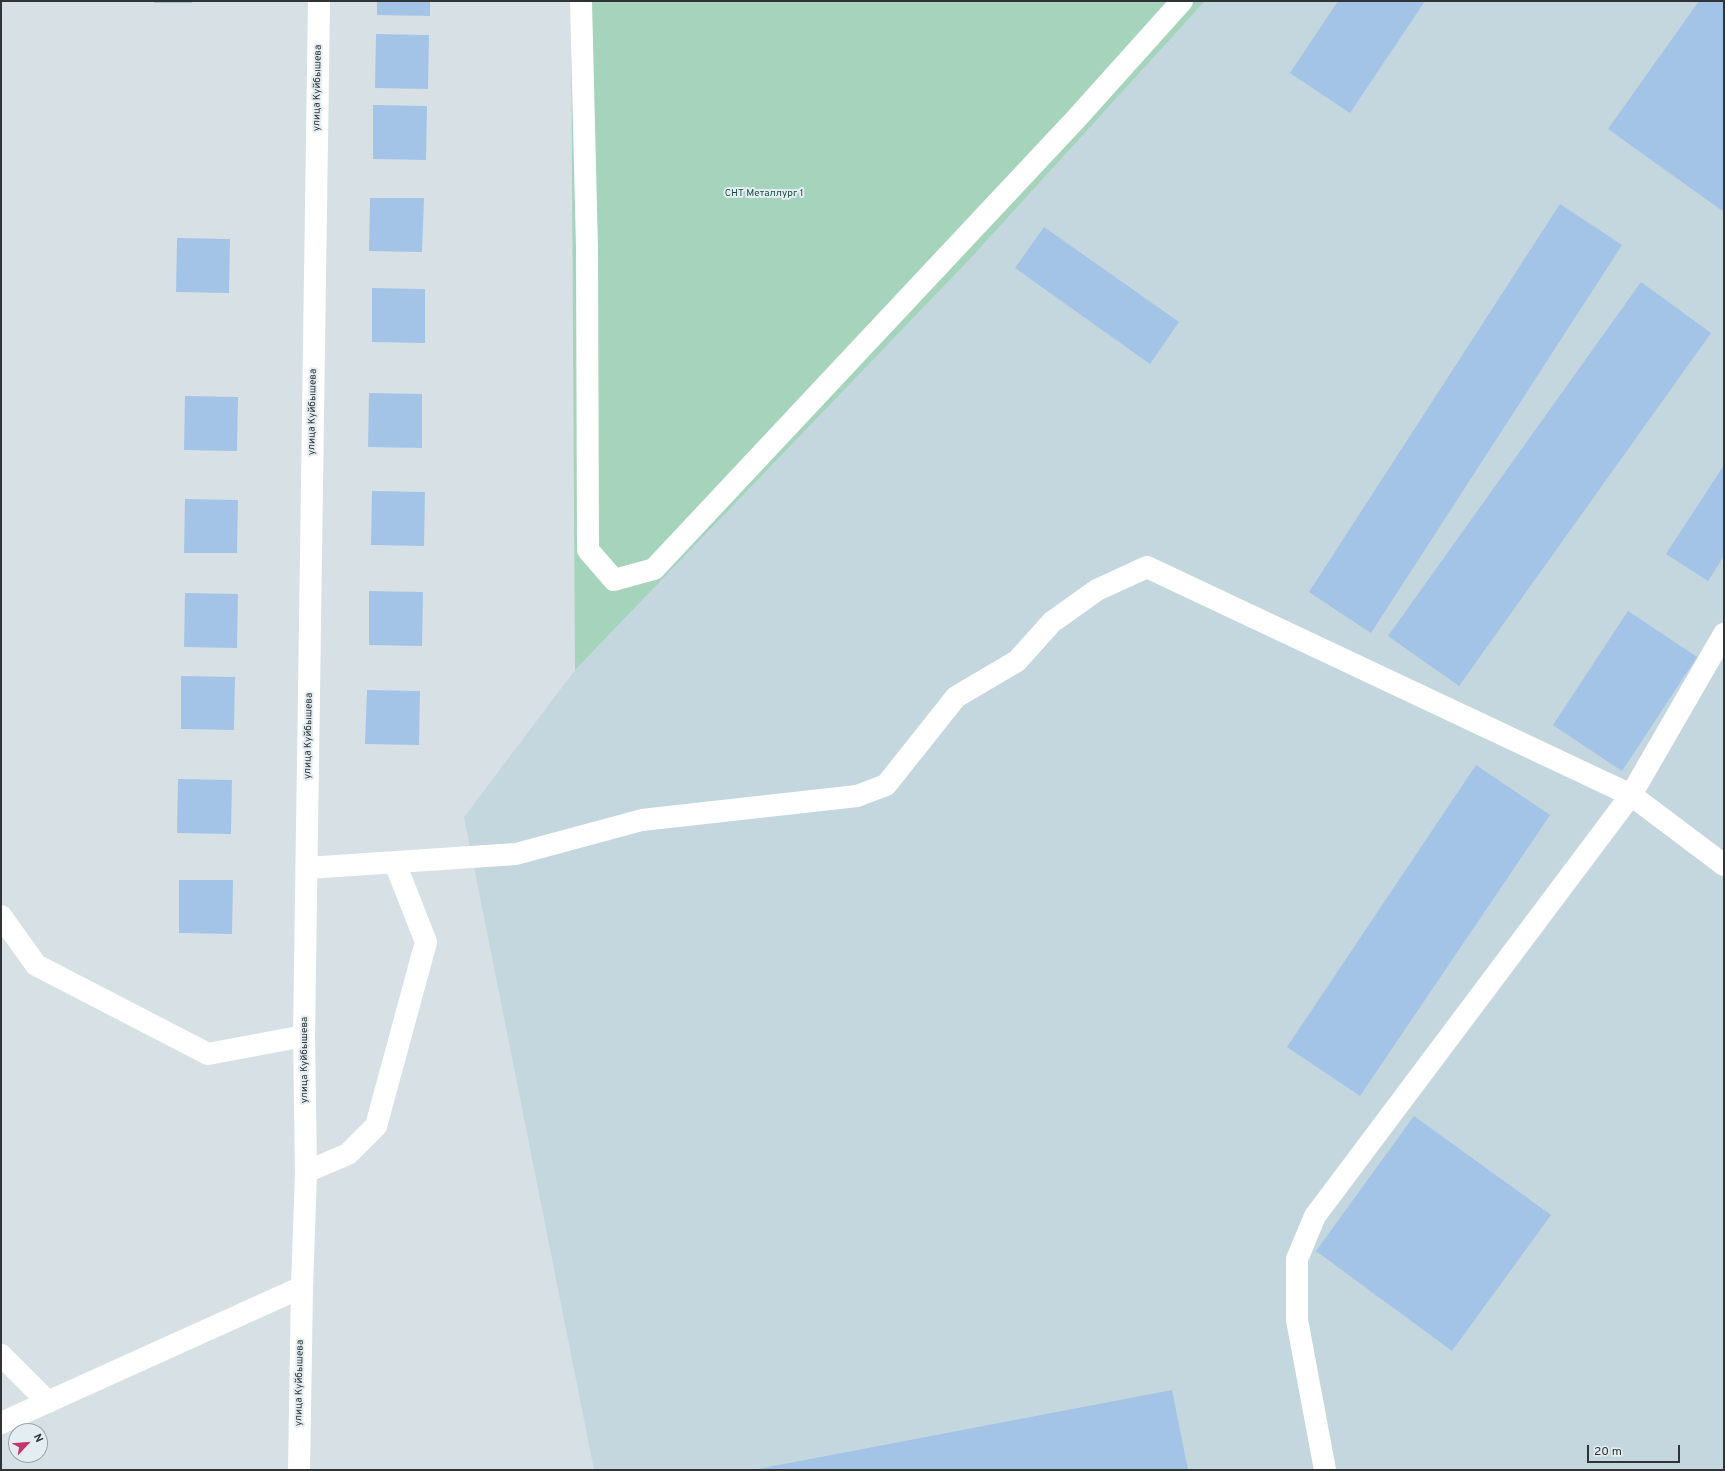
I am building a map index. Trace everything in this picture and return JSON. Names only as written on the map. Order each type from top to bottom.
[{"type":"main road","name":"улица Куйбышева","points":[[299,1470],[302,1287],[306,1172],[304,1036],[319,1]]},
{"type":"main road","points":[[581,1],[587,249],[588,550],[614,580],[654,569],[1076,119],[1182,1]]},
{"type":"main road","points":[[307,868],[516,854],[642,820],[857,796],[886,785],[956,697],[1017,661],[1052,622],[1097,590],[1147,567],[1631,795],[1724,865]]},
{"type":"main road","points":[[1325,1470],[1297,1320],[1297,1259],[1315,1216],[1631,795],[1724,634]]},
{"type":"main road","points":[[306,1172],[348,1154],[376,1126],[426,942],[395,863]]},
{"type":"main road","points":[[1,916],[36,964],[208,1054],[304,1036]]},
{"type":"main road","points":[[1,1423],[302,1287]]},
{"type":"main road","points":[[1,1355],[48,1402]]},
{"type":"shaded area","points":[[1205,1],[1724,1],[1724,1470],[594,1470],[464,817],[575,670],[969,260]]},
{"type":"green space","name":"СНТ Металлург 1","points":[[571,1],[1205,1],[969,260],[575,670]]},
{"type":"building","points":[[154,1],[192,1],[192,3],[154,3]]},
{"type":"building","points":[[377,1],[430,1],[430,16],[377,15]]},
{"type":"building","points":[[1338,1],[1425,1],[1350,113],[1290,73]]},
{"type":"building","points":[[1699,1],[1724,1],[1724,212],[1608,129]]},
{"type":"building","points":[[376,34],[429,35],[428,89],[375,88]]},
{"type":"building","points":[[373,105],[427,106],[426,160],[373,159]]},
{"type":"building","points":[[370,198],[424,198],[422,252],[369,251]]},
{"type":"building","points":[[1560,204],[1622,245],[1371,633],[1309,592]]},
{"type":"building","points":[[1044,227],[1179,322],[1150,364],[1015,268]]},
{"type":"building","points":[[177,238],[230,239],[229,293],[176,292]]},
{"type":"building","points":[[1641,282],[1711,333],[1459,686],[1388,636]]},
{"type":"building","points":[[372,288],[425,289],[425,343],[372,342]]},
{"type":"building","points":[[369,393],[422,394],[422,448],[368,447]]},
{"type":"building","points":[[185,396],[238,397],[237,451],[184,450]]},
{"type":"building","points":[[1724,465],[1724,556],[1708,581],[1666,554]]},
{"type":"building","points":[[372,491],[425,492],[424,546],[371,545]]},
{"type":"building","points":[[185,499],[238,500],[237,553],[184,553]]},
{"type":"building","points":[[369,591],[423,592],[422,646],[369,645]]},
{"type":"building","points":[[185,593],[238,594],[237,648],[184,647]]},
{"type":"building","points":[[1628,611],[1697,657],[1622,771],[1553,725]]},
{"type":"building","points":[[181,676],[235,677],[234,730],[181,729]]},
{"type":"building","points":[[367,690],[420,691],[419,745],[365,744]]},
{"type":"building","points":[[1476,765],[1550,815],[1360,1096],[1287,1047]]},
{"type":"building","points":[[178,779],[232,780],[231,834],[177,833]]},
{"type":"building","points":[[179,880],[233,880],[232,934],[179,933]]},
{"type":"building","points":[[1414,1116],[1551,1215],[1452,1351],[1316,1251]]},
{"type":"building","points":[[1172,1390],[1188,1470],[758,1470],[758,1469]]}]
